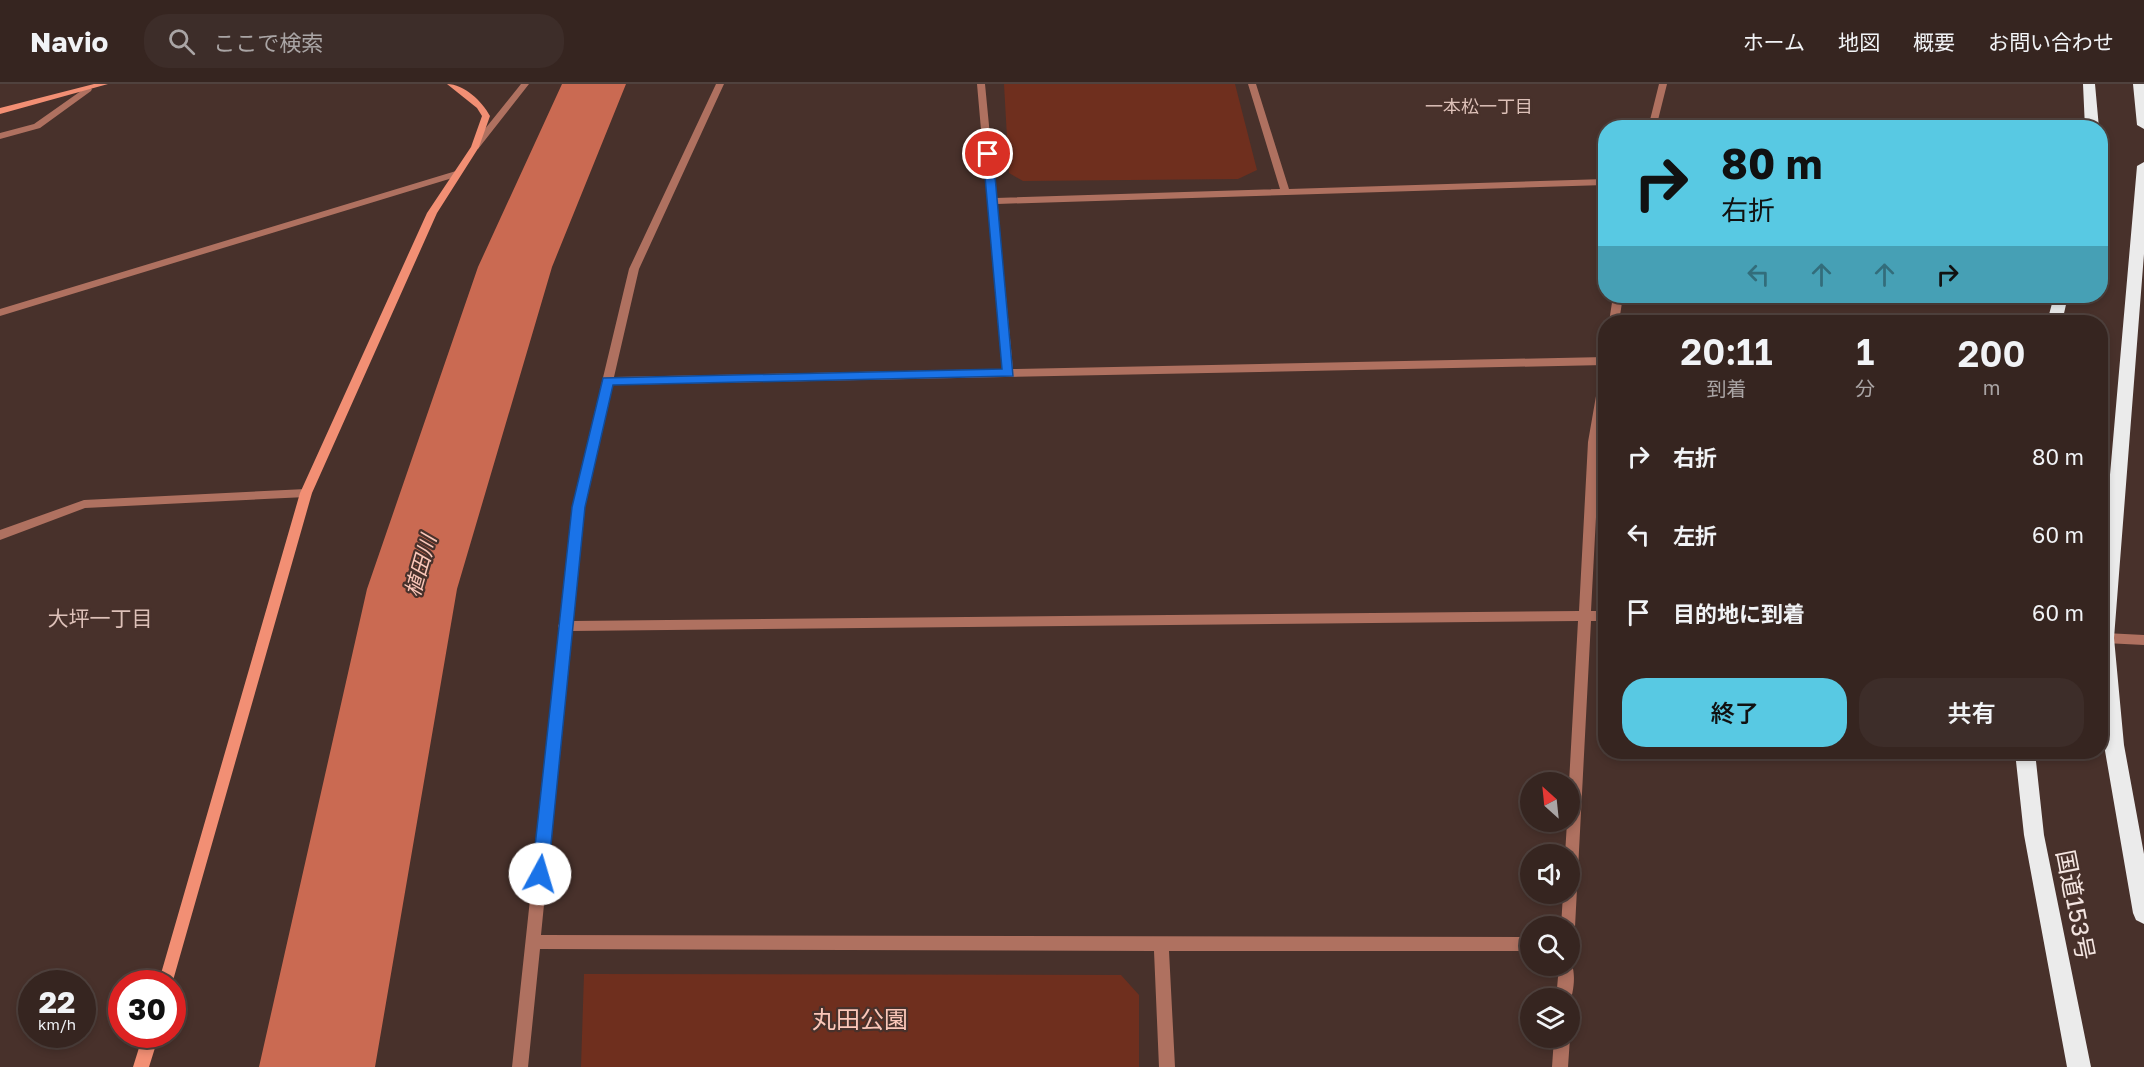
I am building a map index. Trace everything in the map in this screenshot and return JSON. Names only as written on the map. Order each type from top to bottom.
[{"type":"highway","points":[[2089,84],[2091,120]]},
{"type":"highway","points":[[2139,84],[2144,125]]},
{"type":"highway","points":[[2108,602],[2144,166]]},
{"type":"highway","points":[[2108,674],[2114,745],[2144,913]]},
{"type":"highway","name":"国道153号","points":[[2026,759],[2034,835],[2079,1067]]},
{"type":"street","points":[[0,111],[104,84]]},
{"type":"street","points":[[451,84],[480,106],[486,116],[475,147]]},
{"type":"street","points":[[169,970],[306,493],[432,213],[475,147],[525,84]]},
{"type":"street","points":[[520,1067],[578,507],[634,269],[720,84]]},
{"type":"street","points":[[981,84],[1008,373]]},
{"type":"street","points":[[1252,84],[1285,192]]},
{"type":"street","points":[[1654,120],[1663,84]]},
{"type":"street","points":[[0,136],[37,126],[88,89]]},
{"type":"street","points":[[0,314],[456,174]]},
{"type":"street","points":[[992,201],[1598,182]]},
{"type":"street","points":[[608,381],[1598,361]]},
{"type":"street","points":[[1569,916],[1594,442],[1598,417]]},
{"type":"street","points":[[0,535],[84,504],[306,493]]},
{"type":"street","points":[[564,626],[1598,616]]},
{"type":"street","points":[[2108,638],[2144,640]]},
{"type":"street","points":[[533,942],[1520,944]]},
{"type":"street","points":[[1161,943],[1167,1067]]},
{"type":"street","points":[[141,1067],[146,1048]]},
{"type":"street","points":[[1560,1067],[1561,1048]]},
{"type":"green space","points":[[1004,84],[1235,84],[1257,170],[1238,179],[1023,181],[1009,173]]},
{"type":"green space","name":"丸田公園","points":[[584,974],[1121,975],[1139,995],[1139,1067],[581,1067]]},
{"type":"waterway","name":"植田川","points":[[317,1067],[412,589],[515,267],[594,84]]},
{"type":"district","name":"一本松一丁目","points":[[1479,107]]},
{"type":"district","name":"大坪一丁目","points":[[100,619]]},
{"type":"route","points":[[540,874],[578,507],[608,381],[1008,373],[988,154]]}]
